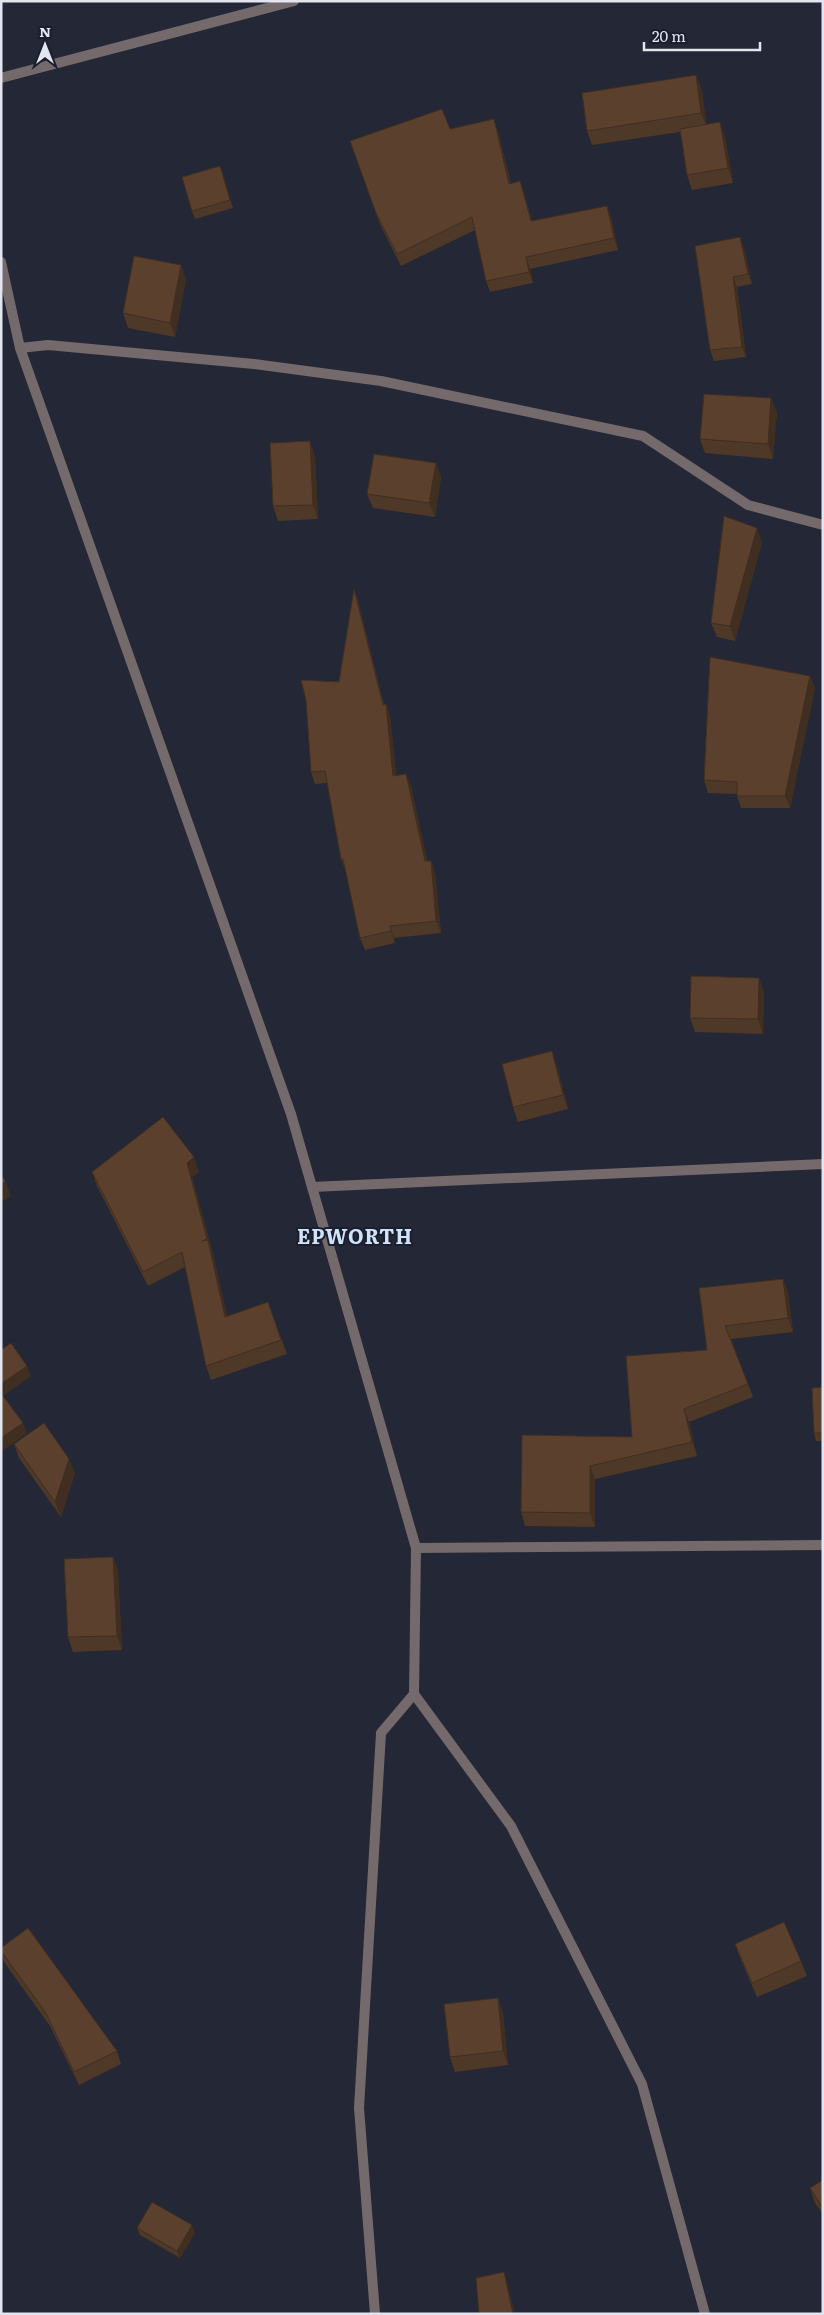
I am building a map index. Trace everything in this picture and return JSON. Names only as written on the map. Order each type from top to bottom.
[{"type":"street","points":[[1,78],[294,1]]},
{"type":"street","points":[[1,262],[20,348],[288,1104],[312,1187],[416,1548],[414,1694],[511,1826],[642,2084],[705,2314]]},
{"type":"street","points":[[20,348],[48,345],[254,364],[381,381],[643,436],[748,505],[823,525]]},
{"type":"street","points":[[312,1187],[823,1164]]},
{"type":"street","points":[[416,1548],[823,1545]]},
{"type":"street","points":[[375,2314],[359,2108],[381,1733],[414,1694]]},
{"type":"building","points":[[696,75],[701,113],[587,131],[582,93]]},
{"type":"building","points":[[442,109],[450,129],[494,119],[509,184],[520,181],[531,221],[607,206],[614,238],[526,257],[529,272],[486,281],[472,217],[397,254],[376,213],[350,141]]},
{"type":"building","points":[[720,122],[728,168],[687,175],[680,129]]},
{"type":"building","points":[[220,166],[230,200],[192,211],[182,177]]},
{"type":"building","points":[[740,237],[748,274],[733,277],[742,347],[710,350],[695,246]]},
{"type":"building","points":[[134,256],[181,265],[170,323],[123,313]]},
{"type":"building","points":[[704,394],[771,398],[768,444],[700,439]]},
{"type":"building","points":[[310,441],[313,505],[273,506],[270,443]]},
{"type":"building","points":[[374,454],[436,463],[429,503],[367,494]]},
{"type":"building","points":[[724,516],[757,528],[730,626],[711,623]]},
{"type":"building","points":[[354,589],[383,705],[386,704],[393,776],[406,774],[425,861],[431,861],[436,921],[390,926],[391,931],[360,938],[343,859],[341,859],[325,771],[311,772],[306,700],[301,680],[339,682]]},
{"type":"building","points":[[710,657],[810,676],[785,796],[737,796],[737,782],[704,780]]},
{"type":"building","points":[[691,976],[759,978],[758,1019],[690,1018]]},
{"type":"building","points":[[552,1051],[563,1095],[513,1107],[502,1064]]},
{"type":"building","points":[[163,1117],[194,1157],[187,1163],[207,1239],[202,1241],[208,1240],[225,1317],[268,1302],[281,1340],[206,1366],[182,1252],[143,1272],[92,1172]]},
{"type":"building","points":[[1,1175],[6,1182],[1,1184]]},
{"type":"building","points":[[783,1279],[788,1318],[725,1326],[748,1384],[684,1409],[692,1442],[590,1466],[590,1513],[521,1512],[522,1435],[632,1437],[626,1356],[707,1350],[699,1288]]},
{"type":"building","points":[[11,1343],[27,1366],[1,1384],[1,1350]]},
{"type":"building","points":[[823,1387],[823,1433],[814,1433],[812,1388]]},
{"type":"building","points":[[1,1393],[23,1423],[1,1438]]},
{"type":"building","points":[[44,1423],[69,1459],[55,1502],[14,1444]]},
{"type":"building","points":[[113,1557],[117,1636],[68,1637],[64,1559]]},
{"type":"building","points":[[784,1922],[801,1961],[752,1983],[735,1944]]},
{"type":"building","points":[[28,1928],[117,2051],[74,2072],[46,2013],[1,1951],[1,1948]]},
{"type":"building","points":[[498,1998],[503,2051],[450,2057],[444,2004]]},
{"type":"building","points":[[823,2180],[823,2208],[810,2188]]},
{"type":"building","points":[[152,2202],[192,2225],[177,2251],[137,2228]]},
{"type":"building","points":[[504,2272],[513,2314],[479,2314],[476,2278]]},
{"type":"district","name":"EPWORTH","points":[[355,1237]]}]
